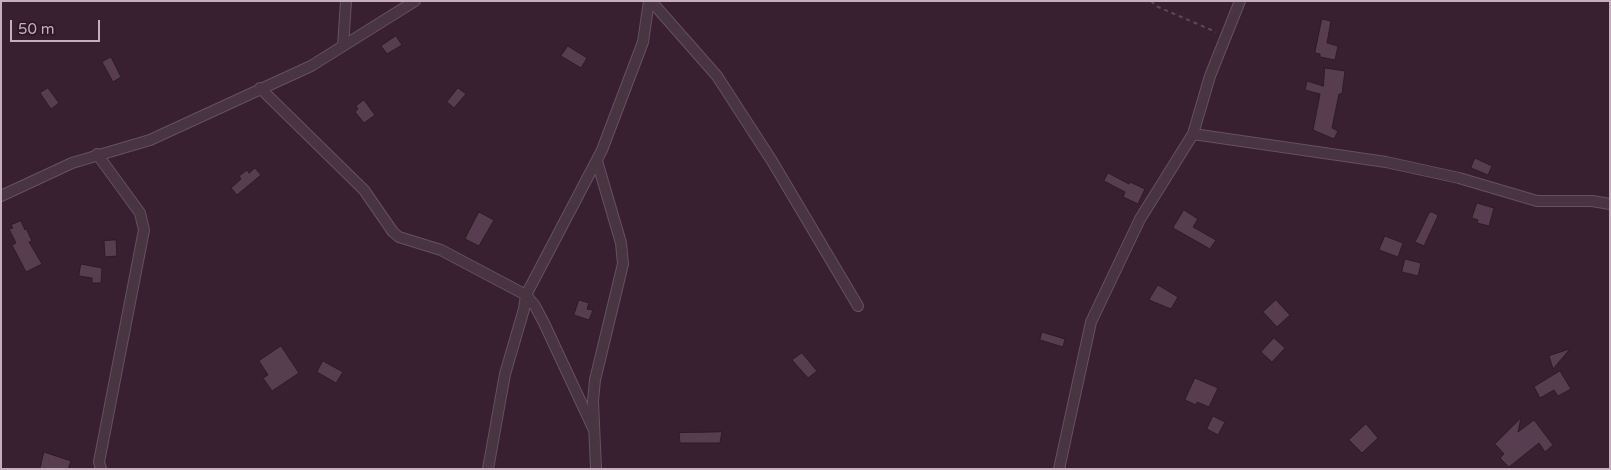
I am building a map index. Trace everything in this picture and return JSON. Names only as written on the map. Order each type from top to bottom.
[{"type":"street","points":[[343,46],[346,1]]},
{"type":"street","points":[[1,196],[72,163],[97,154],[150,140],[311,66],[415,1]]},
{"type":"street","points":[[488,469],[504,374],[524,309],[526,295],[547,252],[597,161],[643,42],[650,1]]},
{"type":"street","points":[[650,1],[717,76],[772,161],[858,306]]},
{"type":"street","points":[[1059,469],[1091,322],[1140,219],[1193,134],[1210,76],[1240,1]]},
{"type":"street","points":[[260,88],[364,190],[393,232],[399,237],[441,250],[526,295],[535,306],[593,428]]},
{"type":"street","points":[[1193,134],[1386,162],[1459,178],[1537,201],[1592,201],[1610,204]]},
{"type":"street","points":[[97,154],[140,213],[144,230],[99,462],[101,469]]},
{"type":"street","points":[[596,469],[593,428],[595,380],[623,264],[621,242],[597,161]]},
{"type":"path","points":[[1151,1],[1156,6],[1213,28],[1225,40]]},
{"type":"building","points":[[1322,19],[1331,21],[1327,43],[1338,46],[1335,60],[1320,57],[1320,54],[1315,53]]},
{"type":"building","points":[[396,36],[402,45],[387,54],[381,46]]},
{"type":"building","points":[[568,46],[587,58],[581,68],[561,56]]},
{"type":"building","points":[[111,57],[121,77],[113,82],[102,62]]},
{"type":"building","points":[[1325,68],[1345,71],[1342,94],[1339,94],[1332,128],[1338,131],[1334,139],[1313,130],[1320,94],[1305,90],[1307,81],[1323,86]]},
{"type":"building","points":[[48,88],[59,103],[51,109],[40,93]]},
{"type":"building","points":[[458,88],[466,94],[454,108],[447,102]]},
{"type":"building","points":[[364,100],[375,115],[364,123],[355,112],[358,109],[356,106]]},
{"type":"building","points":[[1475,158],[1492,166],[1488,175],[1471,168]]},
{"type":"building","points":[[255,168],[261,175],[237,195],[231,188],[241,179],[239,176],[247,170],[249,173]]},
{"type":"building","points":[[1108,173],[1129,184],[1130,182],[1145,189],[1138,204],[1123,197],[1125,192],[1104,181]]},
{"type":"building","points":[[1477,203],[1494,208],[1489,226],[1477,223],[1478,220],[1472,218]]},
{"type":"building","points":[[1184,210],[1198,219],[1193,227],[1216,240],[1210,249],[1173,228]]},
{"type":"building","points":[[479,212],[494,220],[479,246],[465,239]]},
{"type":"building","points":[[1432,212],[1438,215],[1424,246],[1415,242],[1429,213]]},
{"type":"building","points":[[21,221],[32,241],[29,242],[42,264],[26,272],[12,245],[16,243],[9,229],[13,228],[11,225]]},
{"type":"building","points":[[1385,236],[1403,243],[1398,257],[1379,250]]},
{"type":"building","points":[[116,240],[117,256],[105,257],[104,241]]},
{"type":"building","points":[[1405,259],[1421,263],[1418,276],[1402,272]]},
{"type":"building","points":[[81,264],[102,268],[101,283],[92,283],[92,278],[79,276]]},
{"type":"building","points":[[1158,285],[1178,297],[1171,309],[1149,300]]},
{"type":"building","points":[[579,300],[589,303],[587,309],[593,310],[589,320],[574,315]]},
{"type":"building","points":[[1276,300],[1290,315],[1277,327],[1263,312]]},
{"type":"building","points":[[1042,332],[1065,339],[1063,347],[1040,340]]},
{"type":"building","points":[[1274,338],[1285,348],[1272,362],[1261,352]]},
{"type":"building","points":[[281,346],[299,373],[272,391],[263,378],[268,375],[259,361]]},
{"type":"building","points":[[1570,349],[1553,369],[1549,356]]},
{"type":"building","points":[[802,353],[817,371],[808,378],[792,360]]},
{"type":"building","points":[[323,361],[343,372],[336,383],[317,372]]},
{"type":"building","points":[[1560,371],[1571,389],[1558,396],[1554,390],[1540,398],[1534,387]]},
{"type":"building","points":[[1195,378],[1218,388],[1209,407],[1197,402],[1196,405],[1185,400]]},
{"type":"building","points":[[1213,416],[1225,422],[1218,435],[1207,429]]},
{"type":"building","points":[[1521,418],[1518,432],[1534,420],[1553,445],[1545,452],[1539,443],[1509,467],[1500,458],[1504,454],[1495,444]]},
{"type":"building","points":[[1366,424],[1378,438],[1362,453],[1349,440]]},
{"type":"building","points":[[722,432],[720,443],[680,443],[679,433]]},
{"type":"building","points":[[44,452],[71,461],[68,469],[40,469]]}]
